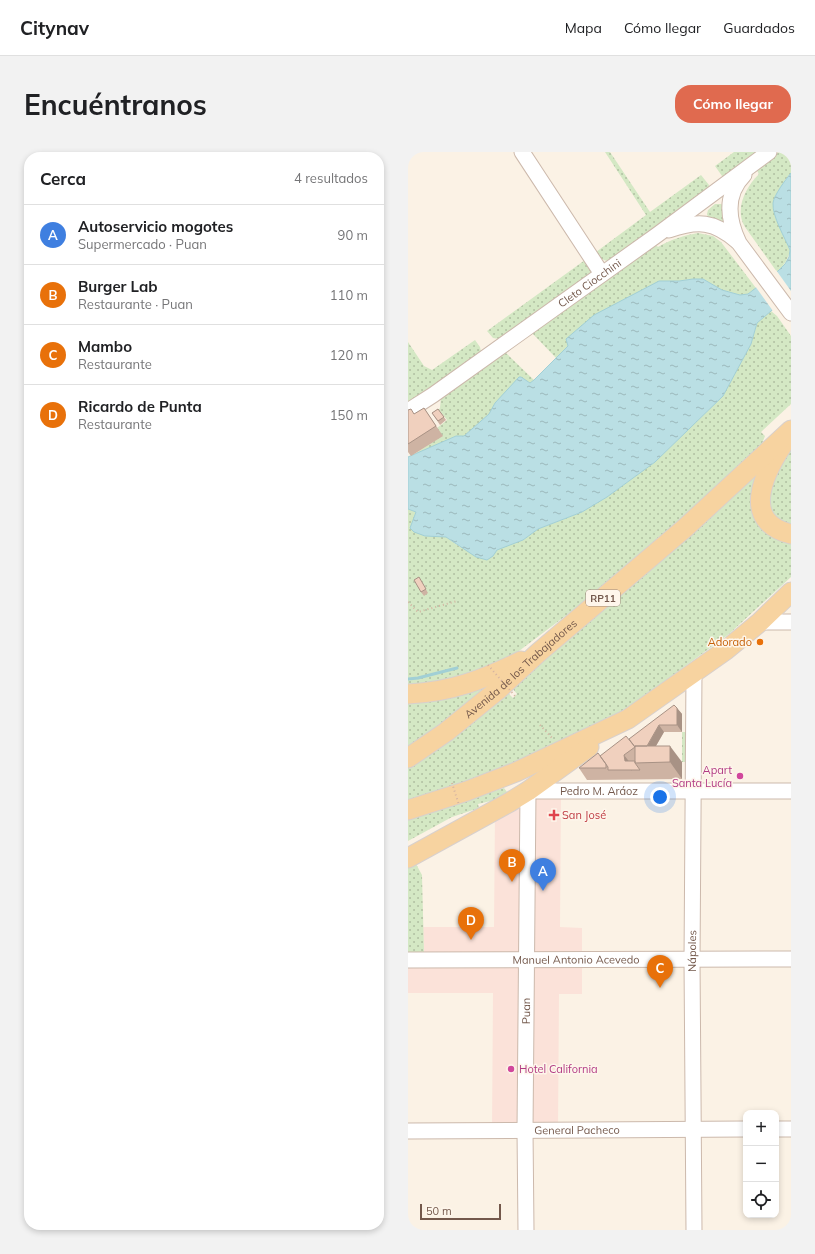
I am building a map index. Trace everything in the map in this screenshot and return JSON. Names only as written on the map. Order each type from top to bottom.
[{"type":"main road","name":"Avenida de los Trabajadores","points":[[408,758],[472,712],[538,653],[685,528],[791,430]]},
{"type":"main road","points":[[791,433],[770,468],[763,483],[760,504],[763,516],[771,525],[791,534]]},
{"type":"main road","points":[[408,858],[495,812],[528,791],[726,650],[760,622],[791,592]]},
{"type":"main road","points":[[408,694],[434,692],[477,681],[538,653]]},
{"type":"main road","points":[[408,810],[467,791],[516,772],[628,719]]},
{"type":"street","points":[[522,152],[602,274]]},
{"type":"street","name":"Cleto Ciocchini","points":[[408,411],[433,395],[657,235],[769,152]]},
{"type":"street","points":[[755,162],[741,177],[730,202],[732,226],[739,243],[789,310]]},
{"type":"street","points":[[730,212],[724,202],[720,199],[706,199],[702,214],[711,224],[723,230],[739,243]]},
{"type":"street","points":[[657,235],[690,224],[711,224]]},
{"type":"street","points":[[760,622],[791,622]]},
{"type":"street","name":"Nápoles","points":[[694,672],[692,960],[694,1230]]},
{"type":"street","name":"Pedro M. Aráoz","points":[[528,791],[791,791]]},
{"type":"street","name":"Puan","points":[[526,1230],[525,1130],[528,791]]},
{"type":"street","name":"Manuel Antonio Acevedo","points":[[408,960],[791,959]]},
{"type":"street","name":"General Pacheco","points":[[408,1131],[743,1129]]},
{"type":"street","points":[[779,1129],[791,1129]]},
{"type":"path","points":[[408,602],[418,612],[457,601]]},
{"type":"path","points":[[488,665],[515,696]]},
{"type":"path","points":[[540,725],[553,740]]},
{"type":"path","points":[[452,783],[459,805]]},
{"type":"shaded area","points":[[561,791],[560,927],[582,928],[582,994],[559,994],[558,1130],[492,1130],[493,993],[408,993],[408,960],[424,960],[423,927],[494,927],[495,812],[510,802]]},
{"type":"green space","points":[[605,152],[610,152],[650,212],[701,175],[709,185],[708,189],[609,261],[605,260],[596,252],[646,215]]},
{"type":"green space","points":[[734,152],[759,152],[722,176],[715,166]]},
{"type":"green space","points":[[779,152],[791,152],[791,173],[785,180],[774,212],[790,250],[788,257],[777,272],[745,227],[742,220],[741,206],[746,192],[759,174],[756,169]]},
{"type":"green space","points":[[715,204],[723,205],[723,222],[708,218],[708,210]]},
{"type":"green space","points":[[698,233],[713,236],[721,242],[756,288],[748,294],[740,295],[722,290],[703,279],[659,281],[568,346],[556,358],[532,333],[506,353],[534,380],[530,383],[521,377],[495,403],[489,414],[464,436],[456,436],[417,454],[416,453],[442,436],[437,428],[447,420],[440,411],[434,415],[440,408],[441,397],[655,244],[658,247],[677,238]]},
{"type":"green space","points":[[585,260],[591,274],[499,339],[493,338],[487,331]]},
{"type":"green space","points":[[771,311],[777,316],[791,336],[791,404],[761,432],[765,436],[761,446],[709,496],[580,605],[507,660],[489,670],[408,689],[408,509],[416,512],[411,525],[425,536],[446,537],[460,547],[493,556],[496,550],[523,540],[538,529],[582,512],[607,497],[655,462],[723,396],[751,344],[757,323]]},
{"type":"green space","points":[[475,340],[480,347],[481,352],[408,404],[408,342],[424,366],[432,370]]},
{"type":"green space","points":[[791,448],[791,530],[765,511],[778,465]]},
{"type":"green space","points":[[767,464],[757,492],[791,539],[791,577],[729,634],[635,703],[598,725],[496,772],[408,801],[408,766],[507,692],[513,698],[517,694],[512,688]]},
{"type":"green space","points":[[487,683],[490,687],[408,749],[408,699]]},
{"type":"green space","points":[[682,732],[688,732],[688,762],[682,762]]},
{"type":"green space","points":[[504,788],[507,792],[499,799],[478,804],[479,808],[452,817],[408,841],[408,818]]},
{"type":"green space","points":[[416,864],[422,875],[424,953],[408,953],[408,868]]},
{"type":"water","points":[[791,173],[791,294],[757,323],[751,344],[723,396],[655,462],[607,497],[582,512],[538,529],[523,540],[497,550],[493,556],[487,560],[476,557],[446,537],[425,536],[414,532],[410,528],[416,512],[408,509],[408,457],[456,436],[464,436],[489,414],[495,403],[519,377],[530,383],[534,380],[568,346],[566,339],[594,315],[659,281],[703,279],[722,290],[740,295],[748,294],[778,271],[789,257],[790,250],[777,220],[773,203],[783,183]]},
{"type":"pier","points":[[776,270],[791,291],[791,296],[773,311],[755,286]]},
{"type":"building","points":[[424,408],[436,426],[408,444],[408,410],[411,409],[414,414]]},
{"type":"building","points":[[438,409],[444,417],[438,421],[432,413]]},
{"type":"building","points":[[419,577],[426,589],[421,592],[414,580]]},
{"type":"building","points":[[674,705],[677,708],[677,725],[659,725],[647,746],[635,747],[629,739]]},
{"type":"building","points":[[626,736],[635,747],[624,755],[625,761],[635,761],[640,770],[608,770],[608,767],[600,756]]},
{"type":"building","points":[[635,746],[670,746],[670,762],[635,763]]},
{"type":"building","points":[[598,753],[606,764],[606,768],[579,768]]},
{"type":"waterway","points":[[408,679],[418,678],[457,668]]},
{"type":"place","name":"Adorado","points":[[760,642]]},
{"type":"place","name":"Apart Santa Lucía","points":[[740,776]]},
{"type":"place","name":"San José","points":[[554,815]]},
{"type":"place","name":"Burger Lab","points":[[512,882]]},
{"type":"place","name":"Autoservicio mogotes","points":[[543,891]]},
{"type":"place","name":"Ricardo de Punta","points":[[471,940]]},
{"type":"place","name":"Mambo","points":[[660,988]]},
{"type":"place","name":"Hotel California","points":[[511,1069]]}]
